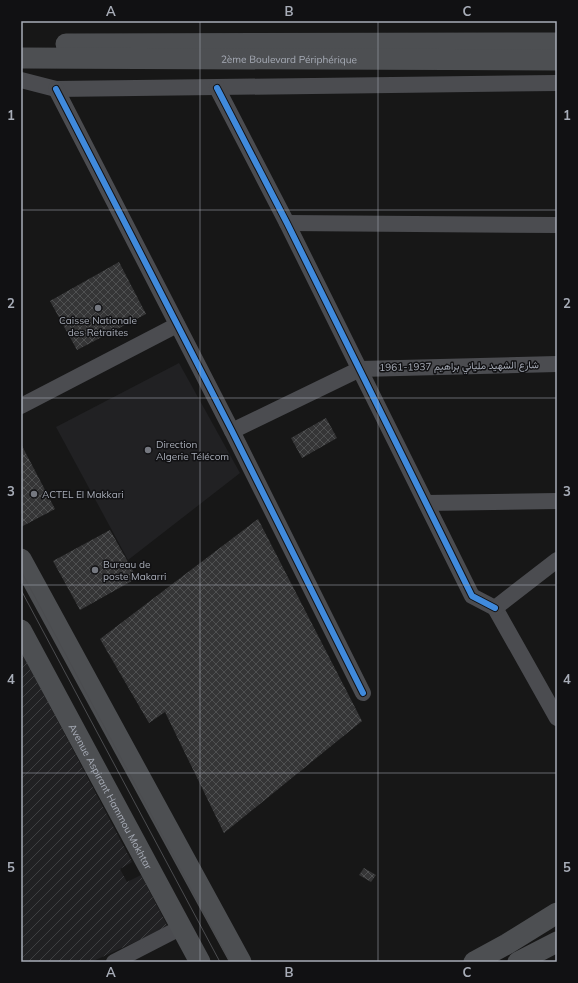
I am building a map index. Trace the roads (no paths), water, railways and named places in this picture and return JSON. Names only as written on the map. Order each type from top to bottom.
[{"type":"main road","name":"2ème Boulevard Périphérique","points":[[21,44],[557,43]]},
{"type":"main road","name":"2ème Boulevard Périphérique","points":[[21,58],[557,60]]},
{"type":"main road","points":[[21,559],[241,962]]},
{"type":"main road","name":"Avenue Aspirant Hammou Mokhtar","points":[[21,630],[200,962]]},
{"type":"main road","points":[[474,962],[507,944],[557,913]]},
{"type":"main road","points":[[518,962],[557,942]]},
{"type":"street","points":[[21,80],[56,89],[557,83]]},
{"type":"street","points":[[217,88],[287,223],[472,596],[495,608],[557,718]]},
{"type":"street","points":[[56,89],[232,431],[363,693]]},
{"type":"street","points":[[287,223],[557,225]]},
{"type":"street","points":[[21,406],[177,325]]},
{"type":"street","name":"شارع الشهيد ملياني براهيم 1937-1961","points":[[232,431],[360,369],[557,364]]},
{"type":"street","points":[[426,503],[557,501]]},
{"type":"street","points":[[495,608],[557,560]]},
{"type":"street","points":[[114,962],[182,927]]},
{"type":"street","points":[[507,944],[518,962]]},
{"type":"tram line","points":[[21,571],[230,962]]},
{"type":"tram line","points":[[21,590],[220,962]]},
{"type":"place","name":"Caisse Nationale des Retraites","points":[[98,308]]},
{"type":"place","name":"Direction Algerie Télécom","points":[[148,450]]},
{"type":"place","name":"ACTEL El Makkari","points":[[34,494]]},
{"type":"place","name":"Bureau de poste Makarri","points":[[95,570]]}]
